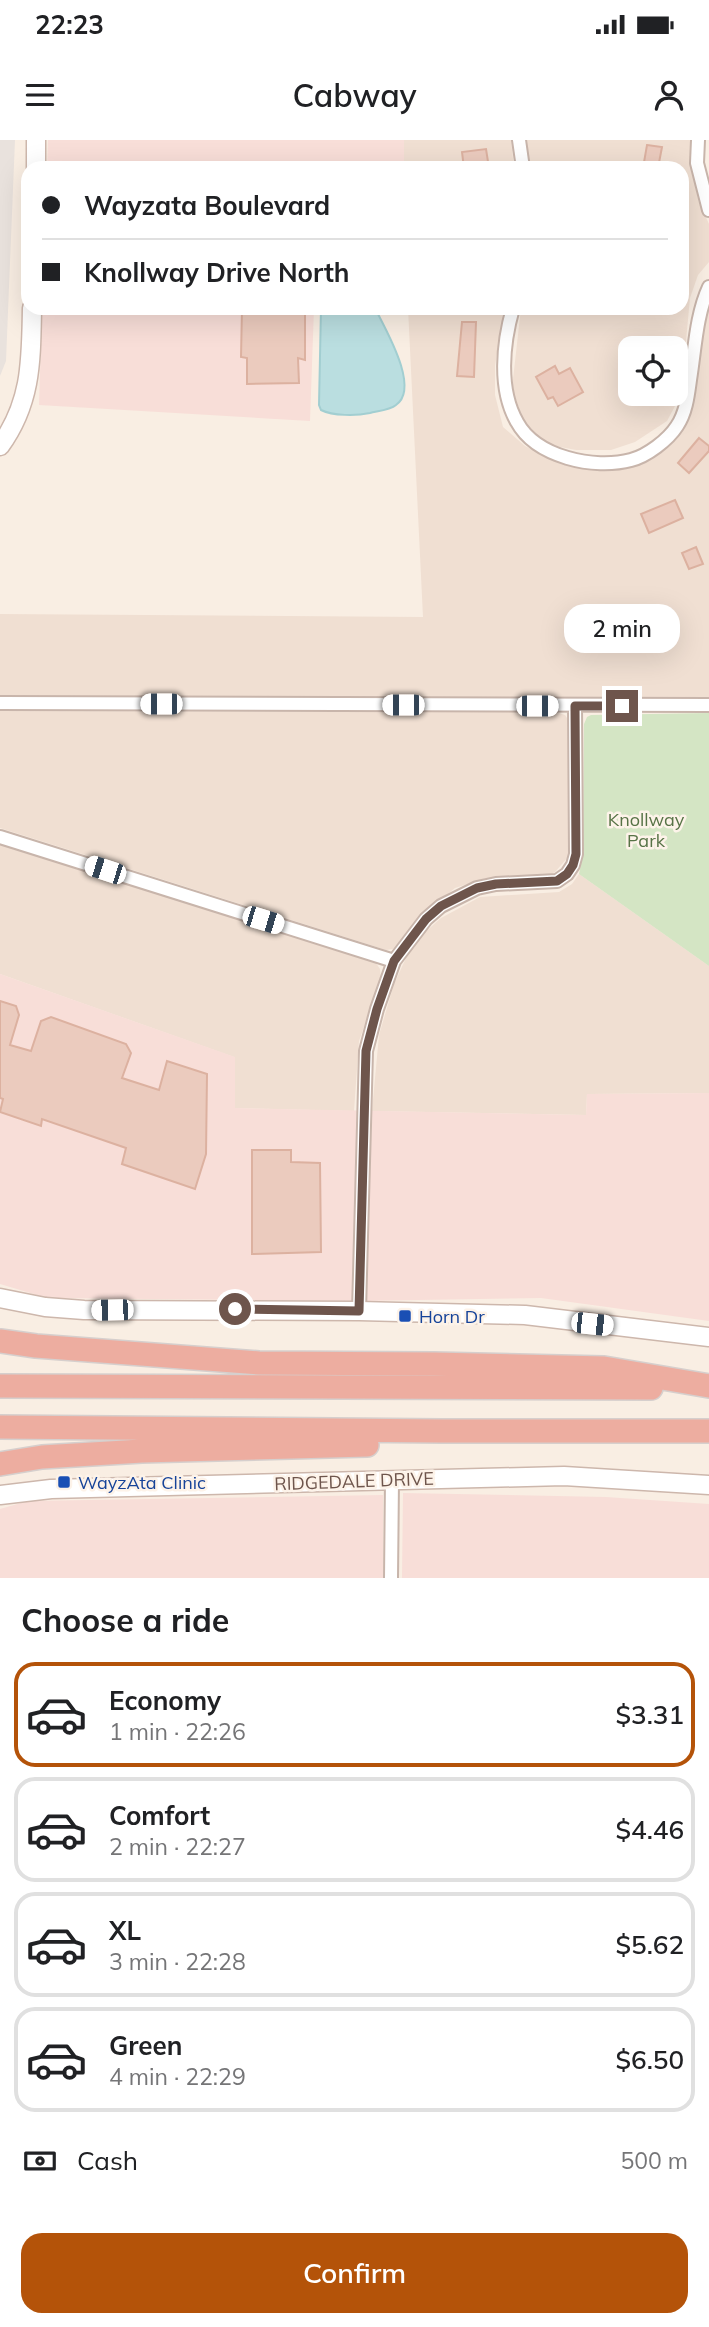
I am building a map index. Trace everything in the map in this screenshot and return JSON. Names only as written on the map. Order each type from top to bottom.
[{"type":"highway","points":[[0,1341],[259,1363],[604,1368],[709,1387]]},
{"type":"highway","points":[[0,1373],[136,1378],[267,1388]]},
{"type":"highway","points":[[0,1386],[709,1387]]},
{"type":"highway","points":[[0,1427],[709,1431]]},
{"type":"highway","points":[[0,1443],[275,1429]]},
{"type":"highway","points":[[0,1464],[71,1454],[374,1445],[442,1431]]},
{"type":"street","points":[[36,140],[36,161]]},
{"type":"street","points":[[519,140],[522,161]]},
{"type":"street","points":[[698,140],[698,163],[709,210]]},
{"type":"street","points":[[511,315],[504,368],[505,388],[517,423],[529,439],[548,452],[593,462],[616,463],[633,460],[652,450],[677,426],[686,402],[700,312],[709,287]]},
{"type":"street","points":[[0,446],[11,432],[29,382],[32,315]]},
{"type":"street","points":[[0,703],[709,705]]},
{"type":"street","points":[[359,1311],[366,1051],[394,961],[426,919],[458,896],[496,884],[557,881],[567,874],[576,854],[575,706]]},
{"type":"street","points":[[0,837],[394,961]]},
{"type":"street","points":[[0,1298],[45,1307],[84,1310],[359,1311],[526,1315],[709,1337]]},
{"type":"street","name":"RIDGEDALE DRIVE","points":[[0,1495],[51,1489],[564,1476],[709,1485]]},
{"type":"street","points":[[391,1578],[392,1480]]},
{"type":"shaded area","points":[[0,140],[15,140],[6,361],[0,376]]},
{"type":"shaded area","points":[[48,140],[404,140],[404,161],[47,161]]},
{"type":"shaded area","points":[[404,140],[511,140],[513,161],[404,161]]},
{"type":"shaded area","points":[[526,140],[690,140],[691,168],[699,203],[709,224],[709,262],[698,275],[689,309],[689,161],[528,161]]},
{"type":"shaded area","points":[[709,296],[709,698],[0,696],[0,614],[423,617],[408,315],[503,315],[495,366],[495,395],[503,427],[525,446],[553,460],[619,469],[643,464],[674,440],[689,416]]},
{"type":"shaded area","points":[[42,315],[314,315],[310,421],[39,405]]},
{"type":"shaded area","points":[[520,315],[688,315],[686,336],[618,336],[618,406],[675,406],[667,421],[635,442],[611,450],[576,450],[550,445],[530,430],[522,417],[512,388]]},
{"type":"shaded area","points":[[0,711],[556,712],[565,715],[569,721],[569,856],[555,872],[547,876],[486,878],[455,888],[421,916],[393,949],[386,950],[0,828]]},
{"type":"shaded area","points":[[0,844],[376,963],[381,979],[359,1041],[354,1111],[235,1108],[234,1057],[0,974]]},
{"type":"shaded area","points":[[579,874],[709,966],[709,1093],[587,1094],[586,1115],[372,1111],[379,1035],[394,984],[413,943],[441,918],[480,897],[559,892],[572,884]]},
{"type":"shaded area","points":[[0,974],[235,1057],[235,1108],[586,1115],[587,1094],[709,1093],[709,1321],[541,1298],[356,1301],[47,1298],[0,1284]]},
{"type":"shaded area","points":[[403,1493],[606,1497],[709,1504],[709,1578],[402,1578]]},
{"type":"shaded area","points":[[383,1495],[383,1578],[0,1578],[0,1509],[28,1501]]},
{"type":"green space","name":"Knollway Park","points":[[709,713],[709,966],[579,874],[583,854],[584,724],[587,717]]},
{"type":"water","points":[[321,315],[378,315],[403,372],[403,397],[391,408],[358,415],[326,412],[321,410]]},
{"type":"building","points":[[647,145],[662,147],[659,161],[644,161]]},
{"type":"building","points":[[486,149],[488,161],[463,161],[462,152]]},
{"type":"building","points":[[242,315],[305,315],[305,360],[298,358],[299,383],[247,384],[247,358],[241,357]]},
{"type":"building","points":[[462,322],[476,322],[474,377],[457,376]]},
{"type":"building","points":[[555,366],[559,374],[570,368],[583,392],[558,406],[553,397],[548,399],[536,377]]},
{"type":"building","points":[[699,438],[709,446],[709,451],[689,473],[678,463]]},
{"type":"building","points":[[675,500],[683,518],[649,533],[641,514]]},
{"type":"building","points":[[696,547],[703,564],[689,569],[682,553]]},
{"type":"building","points":[[0,1001],[16,1006],[19,1015],[10,1045],[31,1051],[41,1021],[51,1017],[126,1044],[131,1053],[122,1078],[159,1090],[167,1061],[207,1074],[206,1154],[195,1189],[122,1164],[126,1148],[42,1119],[41,1126],[0,1112],[3,1099],[0,1098]]},
{"type":"building","points":[[252,1150],[291,1150],[291,1162],[320,1163],[321,1252],[252,1254]]},
{"type":"place","name":"Horn Dr","points":[[405,1316]]},
{"type":"place","name":"WayzAta Clinic","points":[[64,1482]]},
{"type":"route","points":[[235,1309],[359,1311],[366,1051],[394,961],[426,919],[458,896],[496,884],[557,881],[567,874],[576,854],[575,706],[622,706]]}]
